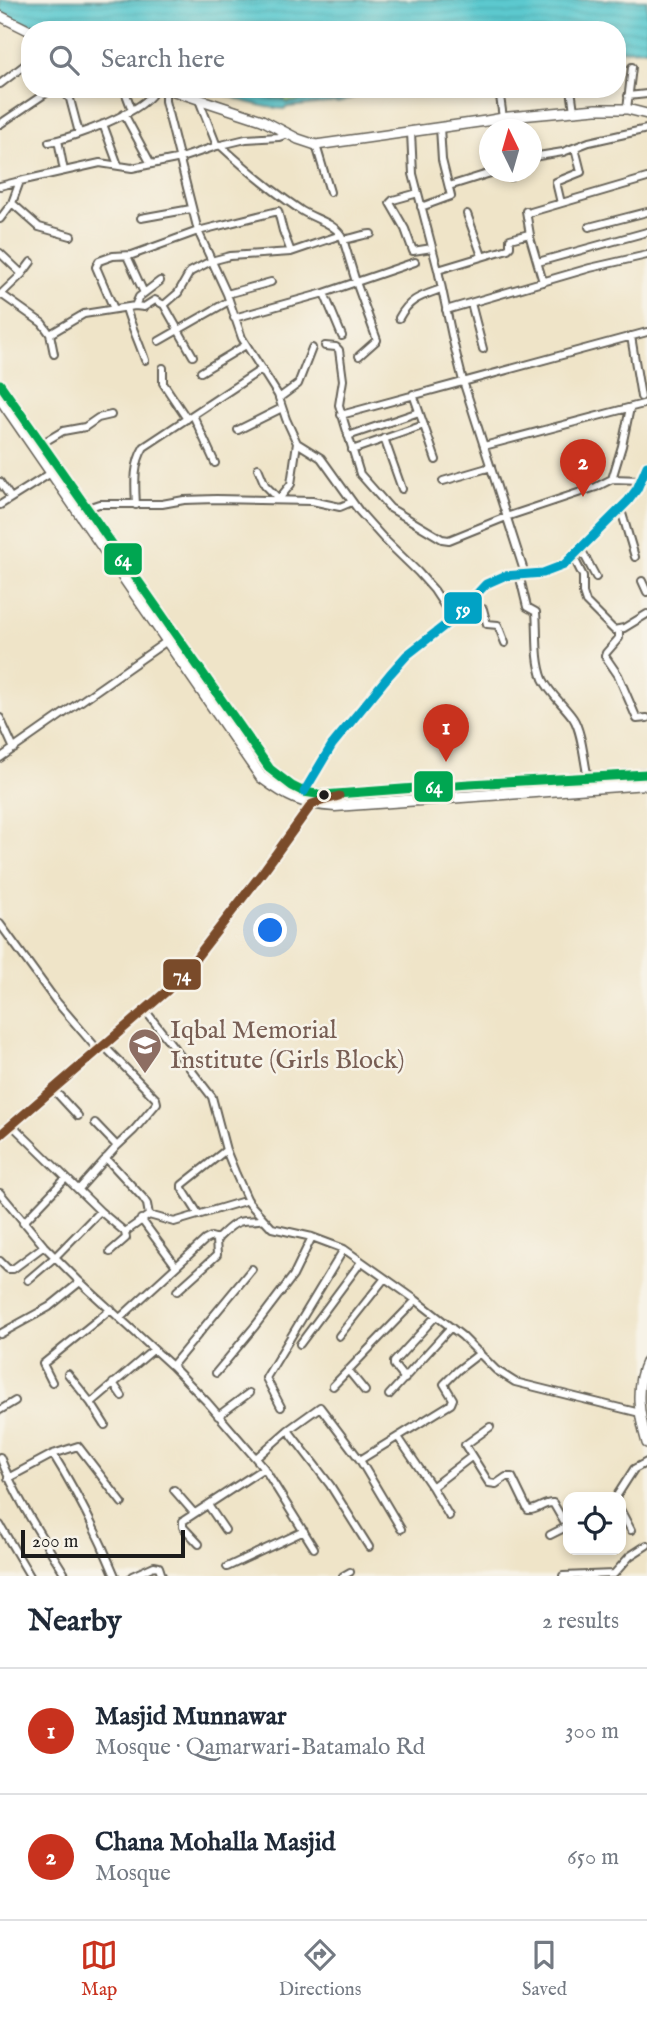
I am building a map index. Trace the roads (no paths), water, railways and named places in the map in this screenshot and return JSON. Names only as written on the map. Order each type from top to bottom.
[{"type":"main road","points":[[0,384],[270,769],[292,786],[313,795],[342,795],[647,774]]},
{"type":"main road","points":[[0,398],[261,777],[279,790],[312,804],[335,806],[647,784]]},
{"type":"main road","points":[[167,641],[178,638]]},
{"type":"main road","points":[[443,786],[444,798]]},
{"type":"main road","points":[[0,1135],[145,1010],[189,967],[312,804],[342,795]]},
{"type":"street","points":[[0,16],[21,27]]},
{"type":"street","points":[[626,109],[632,67]]},
{"type":"street","points":[[0,84],[21,68]]},
{"type":"street","points":[[628,96],[647,94]]},
{"type":"street","points":[[0,124],[39,98]]},
{"type":"street","points":[[69,98],[79,133]]},
{"type":"street","points":[[127,98],[132,110]]},
{"type":"street","points":[[49,142],[103,124],[151,98]]},
{"type":"street","points":[[166,98],[198,231],[246,345],[279,398],[296,443],[291,484],[278,500]]},
{"type":"street","points":[[193,98],[262,120],[298,139],[316,145],[506,117],[626,109],[647,114]]},
{"type":"street","points":[[501,98],[506,117]]},
{"type":"street","points":[[572,98],[574,111]]},
{"type":"street","points":[[199,100],[218,146],[300,211],[334,227],[342,237],[377,340],[359,356]]},
{"type":"street","points":[[124,114],[151,164]]},
{"type":"street","points":[[103,124],[118,165]]},
{"type":"street","points":[[421,207],[450,198],[442,160],[440,127]]},
{"type":"street","points":[[542,156],[647,129]]},
{"type":"street","points":[[411,132],[412,167],[463,381],[506,517],[522,574],[527,607],[536,614],[543,679],[573,719],[588,778]]},
{"type":"street","points":[[0,186],[100,163],[128,168],[151,164],[246,139],[288,134]]},
{"type":"street","points":[[58,140],[64,171]]},
{"type":"street","points":[[316,145],[330,192]]},
{"type":"street","points":[[561,203],[556,181],[581,172],[575,148]]},
{"type":"street","points":[[449,186],[479,177]]},
{"type":"street","points":[[543,282],[530,235],[528,211],[647,178]]},
{"type":"street","points":[[0,219],[12,203],[20,181]]},
{"type":"street","points":[[276,192],[278,211],[291,252]]},
{"type":"street","points":[[418,193],[390,203],[405,229],[413,251],[432,248]]},
{"type":"street","points":[[12,203],[39,227],[71,236]]},
{"type":"street","points":[[141,218],[191,209]]},
{"type":"street","points":[[114,309],[96,265],[99,261],[108,257],[127,256],[198,231],[278,211]]},
{"type":"street","points":[[589,228],[647,212]]},
{"type":"street","points":[[467,214],[482,256]]},
{"type":"street","points":[[538,262],[647,232]]},
{"type":"street","points":[[164,305],[178,293],[190,272],[211,261],[230,256],[291,252],[342,237],[348,240],[371,234]]},
{"type":"street","points":[[438,270],[509,248],[510,239],[530,235]]},
{"type":"street","points":[[0,253],[22,274]]},
{"type":"street","points":[[446,310],[590,268],[647,255]]},
{"type":"street","points":[[127,256],[144,293]]},
{"type":"street","points":[[31,262],[0,295],[42,323],[50,334],[54,354]]},
{"type":"street","points":[[234,318],[324,293],[415,262]]},
{"type":"street","points":[[135,306],[137,299],[160,281]]},
{"type":"street","points":[[159,341],[228,298],[271,282]]},
{"type":"street","points":[[399,318],[408,304],[415,299],[441,289]]},
{"type":"street","points":[[324,293],[342,335]]},
{"type":"street","points":[[50,334],[84,314],[144,307],[155,300],[164,305],[192,356]]},
{"type":"street","points":[[471,303],[483,349]]},
{"type":"street","points":[[126,308],[145,360]]},
{"type":"street","points":[[341,415],[647,332]]},
{"type":"street","points":[[631,336],[641,397]]},
{"type":"street","points":[[201,372],[246,345]]},
{"type":"street","points":[[325,346],[337,347],[340,352],[341,415],[360,474],[390,508],[442,539],[449,540],[612,479],[640,481]]},
{"type":"street","points":[[279,398],[298,384],[312,348]]},
{"type":"street","points":[[163,368],[163,383],[190,417],[215,463]]},
{"type":"street","points":[[136,505],[135,477],[139,455],[144,447],[262,369]]},
{"type":"street","points":[[413,394],[436,460]]},
{"type":"street","points":[[484,446],[647,403]]},
{"type":"street","points":[[237,430],[282,408]]},
{"type":"street","points":[[612,479],[630,408]]},
{"type":"street","points":[[348,436],[419,412]]},
{"type":"street","points":[[41,444],[63,431],[85,426],[98,418],[111,415]]},
{"type":"street","points":[[352,450],[424,425]]},
{"type":"street","points":[[384,438],[402,489]]},
{"type":"street","points":[[296,443],[321,458],[352,502],[434,590],[453,619]]},
{"type":"street","points":[[304,792],[323,758],[368,699],[407,655],[453,619],[486,583],[504,576],[553,570],[564,565],[621,510],[647,466]]},
{"type":"street","points":[[443,481],[491,467]]},
{"type":"street","points":[[258,468],[265,485],[278,500]]},
{"type":"street","points":[[0,505],[51,473]]},
{"type":"street","points":[[0,482],[11,498]]},
{"type":"street","points":[[87,508],[104,504],[136,505],[216,499],[312,501],[340,507],[352,502]]},
{"type":"street","points":[[621,510],[635,557]]},
{"type":"street","points":[[581,549],[596,577]]},
{"type":"street","points":[[573,556],[583,576],[586,602],[611,628],[620,631]]},
{"type":"street","points":[[642,580],[647,592]]},
{"type":"street","points":[[465,606],[483,609],[487,625],[498,625],[505,643]]},
{"type":"street","points":[[620,631],[647,614]]},
{"type":"street","points":[[620,631],[620,638],[605,656],[618,675],[637,719],[647,718]]},
{"type":"street","points":[[0,758],[167,641]]},
{"type":"street","points":[[0,718],[14,749]]},
{"type":"street","points":[[0,924],[56,1001],[157,1102],[79,1189]]},
{"type":"street","points":[[145,1010],[212,1097],[226,1150],[248,1200],[272,1228],[312,1237],[344,1250],[451,1327],[496,1370],[515,1382],[644,1417]]},
{"type":"street","points":[[53,1089],[78,1116]]},
{"type":"street","points":[[96,1123],[117,1146]]},
{"type":"street","points":[[12,1125],[100,1211],[125,1231],[126,1238],[110,1252]]},
{"type":"street","points":[[199,1215],[182,1188],[183,1185],[226,1150]]},
{"type":"street","points":[[106,1158],[143,1198],[149,1215]]},
{"type":"street","points":[[23,1223],[66,1178]]},
{"type":"street","points":[[0,1193],[44,1246],[172,1366],[256,1458],[314,1548]]},
{"type":"street","points":[[125,1231],[149,1215],[174,1222],[248,1200]]},
{"type":"street","points":[[28,1280],[100,1211]]},
{"type":"street","points":[[141,1219],[176,1266]]},
{"type":"street","points":[[177,1292],[216,1255],[218,1239],[237,1222],[256,1222],[263,1219]]},
{"type":"street","points":[[120,1318],[205,1240],[211,1237],[218,1239]]},
{"type":"street","points":[[216,1373],[293,1276],[312,1237]]},
{"type":"street","points":[[0,1261],[8,1269],[13,1269],[44,1246]]},
{"type":"street","points":[[281,1407],[266,1378],[344,1250]]},
{"type":"street","points":[[300,1344],[361,1262]]},
{"type":"street","points":[[172,1366],[252,1269]]},
{"type":"street","points":[[340,1336],[385,1278]]},
{"type":"street","points":[[0,1334],[49,1307],[80,1282]]},
{"type":"street","points":[[333,1386],[416,1300]]},
{"type":"street","points":[[52,1382],[44,1366],[45,1362],[111,1309]]},
{"type":"street","points":[[405,1379],[394,1362],[436,1316]]},
{"type":"street","points":[[389,1395],[451,1327]]},
{"type":"street","points":[[91,1403],[153,1350]]},
{"type":"street","points":[[360,1460],[451,1404],[453,1399],[444,1384],[480,1353]]},
{"type":"street","points":[[646,1438],[640,1383],[647,1360]]},
{"type":"street","points":[[348,1370],[365,1391]]},
{"type":"street","points":[[644,1417],[643,1395],[647,1372]]},
{"type":"street","points":[[68,1374],[105,1425]]},
{"type":"street","points":[[113,1383],[122,1396]]},
{"type":"street","points":[[218,1416],[249,1393]]},
{"type":"street","points":[[0,1410],[15,1401]]},
{"type":"street","points":[[256,1458],[320,1407],[360,1460],[401,1529]]},
{"type":"street","points":[[490,1427],[466,1443],[466,1448],[491,1484],[512,1477],[528,1510],[553,1503],[563,1519]]},
{"type":"street","points":[[288,1430],[330,1485],[369,1547]]},
{"type":"street","points":[[398,1437],[449,1516]]},
{"type":"street","points":[[8,1478],[53,1454],[78,1446],[122,1503]]},
{"type":"street","points":[[53,1454],[94,1525],[115,1576]]},
{"type":"street","points":[[0,1457],[34,1527],[66,1576]]},
{"type":"street","points":[[432,1487],[471,1457]]},
{"type":"street","points":[[619,1492],[634,1469],[647,1462]]},
{"type":"street","points":[[200,1544],[182,1525],[183,1521],[264,1468]]},
{"type":"street","points":[[174,1490],[194,1513]]},
{"type":"street","points":[[208,1505],[225,1530]]},
{"type":"street","points":[[626,1521],[631,1531]]},
{"type":"street","points":[[0,1525],[30,1576]]},
{"type":"street","points":[[550,1535],[563,1529]]},
{"type":"street","points":[[227,1567],[304,1531]]},
{"type":"street","points":[[563,1576],[614,1574],[630,1556],[647,1545]]},
{"type":"street","points":[[132,1576],[154,1566],[159,1567],[162,1576]]},
{"type":"street","points":[[343,1576],[350,1572]]},
{"type":"water","points":[[0,0],[647,0],[647,49],[626,50],[626,21],[21,21],[21,23],[0,15]]},
{"type":"water","points":[[237,98],[284,99],[286,103],[352,98],[338,103],[285,109]]},
{"type":"place","name":"Chana Mohalla Masjid","points":[[583,497]]},
{"type":"place","name":"Masjid Munnawar","points":[[446,762]]},
{"type":"place","name":"Iqbal Memorial Institute (Girls Block)","points":[[145,1075]]}]
